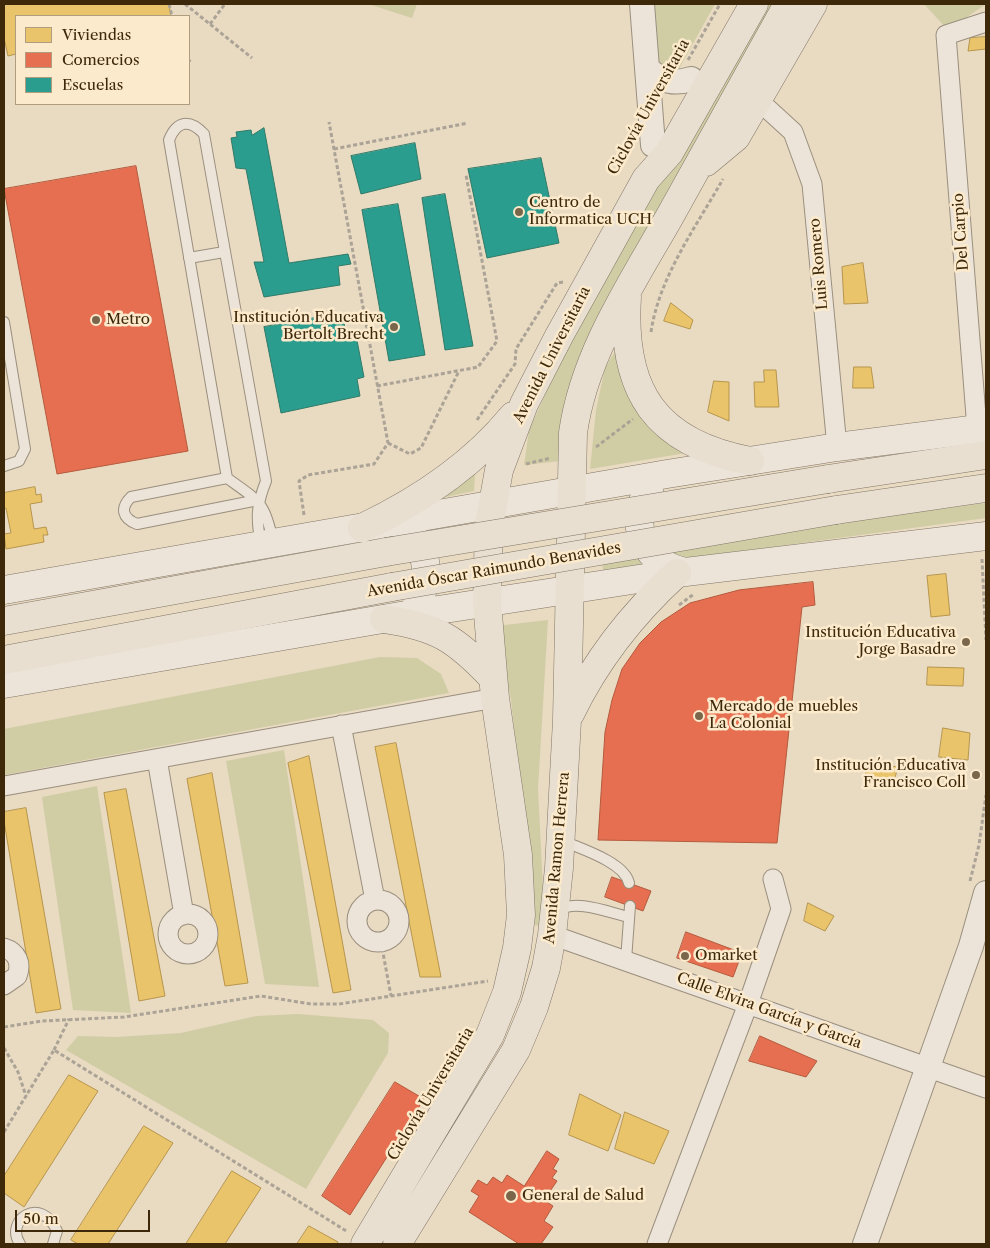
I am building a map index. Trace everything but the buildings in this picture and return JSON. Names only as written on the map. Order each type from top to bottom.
[{"type":"main road","name":"Avenida Universitaria","points":[[646,179],[653,145],[683,81],[733,4]]},
{"type":"main road","name":"Avenida Universitaria","points":[[487,602],[491,506],[499,470],[524,404],[646,179],[669,153],[754,4]]},
{"type":"main road","points":[[571,492],[583,450],[575,418],[581,387],[601,339],[788,4]]},
{"type":"main road","points":[[695,171],[736,137],[813,4]]},
{"type":"main road","points":[[627,291],[626,326],[630,359],[636,380],[649,407],[665,424],[694,443],[722,454],[750,461]]},
{"type":"main road","points":[[362,528],[414,501],[453,474],[502,429],[524,404]]},
{"type":"main road","points":[[4,590],[667,474],[837,447],[981,428]]},
{"type":"main road","points":[[4,621],[386,552],[828,479],[986,455]]},
{"type":"main road","points":[[567,720],[587,680],[616,636],[642,606],[681,572],[665,565],[653,556],[645,544],[640,531],[639,516],[645,495],[654,483],[667,474]]},
{"type":"main road","name":"Avenida Óscar Raimundo Benavides","points":[[4,660],[392,587],[836,510],[986,488]]},
{"type":"main road","name":"Avenida Ramon Herrera","points":[[397,1244],[516,1050],[534,1007],[546,968],[554,924],[567,720],[571,492]]},
{"type":"main road","points":[[395,617],[417,603],[424,589],[426,566],[419,544],[409,531],[396,522]]},
{"type":"main road","name":"Avenida Óscar Raimundo Benavides","points":[[4,684],[395,617],[681,572],[986,536]]},
{"type":"main road","name":"Avenida Ramon Herrera","points":[[365,1244],[490,1035],[510,978],[517,948],[521,894],[518,855],[494,688],[487,602]]},
{"type":"main road","points":[[395,617],[441,634],[464,649],[494,688]]},
{"type":"street","points":[[642,4],[653,145]]},
{"type":"street","name":"Del Carpio","points":[[981,428],[946,35],[986,22]]},
{"type":"street","points":[[647,68],[654,75],[683,81]]},
{"type":"street","name":"Luis Romero","points":[[758,100],[792,132],[812,184],[837,447]]},
{"type":"street","points":[[4,786],[341,725],[494,688]]},
{"type":"street","points":[[341,725],[375,900]]},
{"type":"street","points":[[156,759],[184,914]]},
{"type":"street","points":[[657,1244],[748,1004],[781,909],[773,879]]},
{"type":"street","points":[[865,1244],[986,899]]},
{"type":"street","points":[[375,900],[388,902],[394,906],[400,918],[397,931],[393,936],[381,942],[367,939],[358,927],[358,913],[362,906],[375,900]]},
{"type":"street","name":"Calle Elvira García y García","points":[[554,924],[626,960],[986,1088]]},
{"type":"street","points":[[4,948],[14,953],[19,964],[17,976],[4,985]]},
{"type":"lane","points":[[258,500],[266,481],[204,134],[196,125],[183,123],[173,130],[169,140],[227,478],[258,500],[269,520],[267,544]]},
{"type":"lane","points":[[189,258],[224,252]]},
{"type":"lane","points":[[4,322],[25,449],[19,461],[4,466]]},
{"type":"lane","points":[[227,478],[131,497],[124,504],[123,513],[128,520],[137,524],[258,500]]},
{"type":"lane","points":[[560,840],[618,867],[627,877],[629,883]]},
{"type":"lane","points":[[554,924],[563,907],[576,905],[630,912],[626,960]]},
{"type":"lane","points":[[20,1244],[16,1239],[16,1230],[20,1220],[29,1213],[42,1213],[52,1220],[57,1231],[55,1244]]},
{"type":"path","points":[[185,4],[252,58]]},
{"type":"path","points":[[210,24],[225,4]]},
{"type":"path","name":"Ciclovía Universitaria","points":[[683,81],[720,4]]},
{"type":"path","points":[[308,538],[299,482],[308,475],[374,464],[388,443],[329,122]]},
{"type":"path","points":[[334,149],[468,123]]},
{"type":"path","points":[[378,386],[478,367],[497,341],[466,175]]},
{"type":"path","points":[[651,335],[654,312],[662,287],[724,177]]},
{"type":"path","points":[[470,426],[477,420],[515,364],[516,349],[557,283],[567,280]]},
{"type":"path","points":[[388,443],[410,454],[421,448],[460,370]]},
{"type":"path","points":[[499,470],[583,450]]},
{"type":"path","points":[[986,556],[980,560],[986,640]]},
{"type":"path","points":[[381,942],[391,996]]},
{"type":"path","points":[[4,1027],[70,1019],[124,1017],[261,996],[311,1004],[330,1004],[510,978]]},
{"type":"path","points":[[4,1132],[54,1050],[70,1019]]},
{"type":"path","points":[[4,1048],[18,1072],[26,1096]]},
{"type":"path","points":[[54,1050],[365,1244]]},
{"type":"shaded area","points":[[368,4],[417,4],[412,18]]},
{"type":"shaded area","points":[[654,4],[715,4],[675,76],[658,66]]},
{"type":"shaded area","points":[[753,4],[774,4],[577,362],[562,417],[561,461],[524,465],[529,430],[572,337]]},
{"type":"shaded area","points":[[924,4],[986,4],[948,30]]},
{"type":"shaded area","points":[[623,338],[624,355],[698,451],[590,469],[596,410],[605,368]]},
{"type":"shaded area","points":[[476,455],[474,491],[422,502]]},
{"type":"shaded area","points":[[986,503],[986,518],[603,570],[602,563],[819,525]]},
{"type":"shaded area","points":[[548,620],[538,789],[545,927],[535,925],[511,700],[496,626]]},
{"type":"shaded area","points":[[380,657],[417,658],[441,674],[449,693],[4,775],[4,729]]},
{"type":"shaded area","points":[[284,750],[319,987],[265,984],[226,761]]},
{"type":"shaded area","points":[[97,786],[131,1013],[73,1010],[42,797]]},
{"type":"shaded area","points":[[298,1014],[373,1020],[389,1033],[388,1053],[306,1189],[66,1050],[78,1036],[117,1037],[181,1033],[256,1016]]},
{"type":"place","name":"Centro de Informatica UCH","points":[[519,212]]},
{"type":"place","name":"Metro","points":[[96,320]]},
{"type":"place","name":"Institución Educativa Bertolt Brecht","points":[[394,327]]},
{"type":"place","name":"Institución Educativa Jorge Basadre","points":[[966,642]]},
{"type":"place","name":"Mercado de muebles La Colonial","points":[[699,716]]},
{"type":"place","name":"Institución Educativa Francisco Coll","points":[[976,775]]},
{"type":"place","name":"Omarket","points":[[685,956]]},
{"type":"place","name":"General de Salud","points":[[511,1196]]}]
